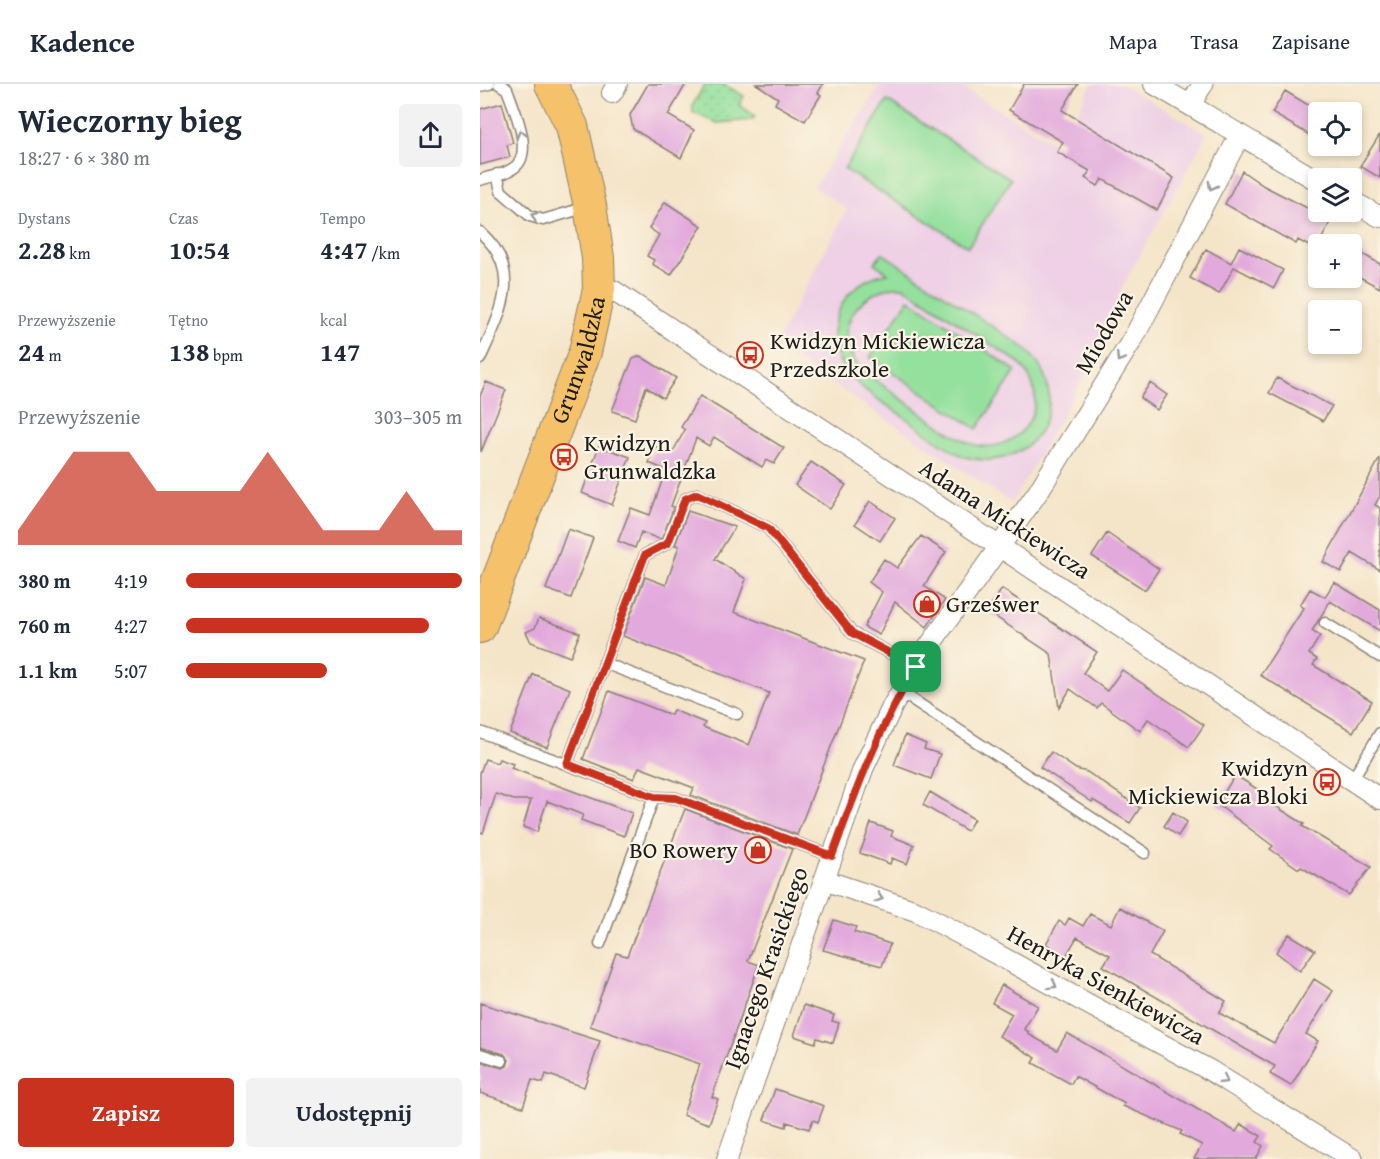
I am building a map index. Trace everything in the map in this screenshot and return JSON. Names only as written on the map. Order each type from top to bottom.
[{"type":"main road","name":"Grunwaldzka","points":[[480,627],[585,352],[598,289],[598,258],[590,206],[572,126],[551,84]]},
{"type":"street","points":[[1154,84],[1308,175]]},
{"type":"street","points":[[1190,105],[1203,84]]},
{"type":"street","name":"Miodowa","points":[[999,547],[1038,492],[1134,337],[1240,135]]},
{"type":"street","points":[[1362,207],[1380,218]]},
{"type":"street","name":"Adama Mickiewicza","points":[[598,289],[614,291],[1380,799]]},
{"type":"street","name":"Ignacego Krasickiego","points":[[727,1159],[863,769],[916,667],[999,547]]},
{"type":"street","name":"Henryka Sienkiewicza","points":[[824,879],[916,911],[945,926],[1211,1071],[1353,1159]]},
{"type":"lane","points":[[480,86],[489,84]]},
{"type":"lane","points":[[480,180],[513,169],[522,159],[524,142],[507,89],[499,84]]},
{"type":"lane","points":[[497,174],[501,191],[530,216],[543,220],[590,206]]},
{"type":"lane","points":[[480,232],[497,249],[507,273],[502,310],[480,359]]},
{"type":"lane","points":[[567,764],[645,555],[668,543],[685,499],[697,494],[768,528],[852,633],[916,667]]},
{"type":"lane","points":[[1325,623],[1380,657]]},
{"type":"lane","points":[[604,663],[737,714]]},
{"type":"lane","points":[[901,692],[1145,853]]},
{"type":"lane","points":[[480,732],[654,797],[676,798],[832,856]]},
{"type":"lane","points":[[1352,780],[1380,734]]},
{"type":"lane","points":[[600,944],[654,797]]},
{"type":"lane","points":[[480,1054],[502,1061]]},
{"type":"shaded area","points":[[881,84],[957,84],[1060,147],[1092,84],[1121,84],[1207,134],[1118,295],[1117,320],[1012,503],[775,345],[847,209],[814,187]]},
{"type":"green space","points":[[705,84],[723,84],[744,96],[739,105],[755,116],[752,120],[717,123],[693,113],[693,105]]},
{"type":"green space","points":[[887,101],[1011,179],[968,247],[844,169]]},
{"type":"green space","points":[[882,253],[1019,344],[1038,363],[1047,384],[1049,405],[1043,425],[1031,442],[1013,454],[991,460],[965,457],[942,444],[876,398],[848,374],[839,360],[834,344],[834,326],[841,306],[855,288],[867,280],[888,273],[874,263]],"holes":[[[893,287],[904,287],[1023,367],[1033,385],[1035,405],[1029,422],[1015,437],[997,445],[987,446],[967,442],[944,429],[871,377],[858,365],[850,351],[847,338],[848,324],[853,312],[863,301],[876,293]]]},
{"type":"green space","points":[[909,299],[1016,371],[977,429],[870,357]]},
{"type":"building","points":[[648,84],[686,84],[668,115],[694,130],[681,158],[633,129],[630,115]]},
{"type":"building","points":[[756,84],[823,84],[818,93],[821,95],[805,121],[775,104],[778,98]]},
{"type":"building","points":[[1024,84],[1078,84],[1062,110],[1174,178],[1157,210],[1102,179],[1098,186],[1085,178],[1090,171],[1057,152],[1063,142],[1009,110]]},
{"type":"building","points":[[1285,91],[1308,105],[1308,134],[1272,113]]},
{"type":"building","points":[[502,103],[513,143],[507,145],[510,157],[480,165],[480,109]]},
{"type":"building","points":[[1380,134],[1380,178],[1360,166]]},
{"type":"building","points":[[1242,171],[1264,186],[1308,208],[1308,222],[1330,222],[1324,234],[1308,234],[1308,246],[1298,240],[1296,244],[1225,204]]},
{"type":"building","points":[[665,202],[702,226],[671,275],[652,264],[654,260],[647,256],[659,235],[649,228]]},
{"type":"building","points":[[1239,247],[1283,270],[1274,288],[1234,267],[1219,294],[1190,278],[1206,249],[1231,263]]},
{"type":"building","points":[[1362,254],[1380,264],[1380,288],[1362,278]]},
{"type":"building","points":[[640,356],[676,378],[663,398],[646,387],[635,419],[612,411],[633,359]]},
{"type":"building","points":[[1277,378],[1332,406],[1323,421],[1269,393]]},
{"type":"building","points":[[486,382],[506,390],[481,452],[480,396]]},
{"type":"building","points":[[1150,383],[1167,395],[1157,410],[1140,398]]},
{"type":"building","points":[[700,396],[784,448],[774,464],[766,460],[762,467],[714,437],[709,446],[696,438],[662,538],[641,532],[635,548],[618,541],[631,508],[650,515],[666,470],[649,463],[655,446],[672,453],[685,430],[681,427]]},
{"type":"building","points":[[599,446],[630,457],[612,505],[582,493]]},
{"type":"building","points":[[1380,458],[1380,496],[1375,505],[1380,508],[1380,570],[1352,553],[1341,572],[1323,562]]},
{"type":"building","points":[[811,462],[846,485],[830,509],[795,485]]},
{"type":"building","points":[[870,501],[895,518],[880,541],[855,524]]},
{"type":"building","points":[[688,511],[735,527],[715,559],[746,579],[734,612],[864,661],[797,835],[691,795],[694,788],[639,767],[634,779],[583,759],[609,691],[671,715],[673,710],[705,723],[703,727],[749,745],[769,693],[623,636],[645,577],[666,585],[679,546],[675,545]]},
{"type":"building","points":[[568,529],[593,538],[571,598],[546,589]]},
{"type":"building","points":[[1107,533],[1159,569],[1145,590],[1092,556]]},
{"type":"building","points":[[921,536],[946,552],[924,586],[945,600],[927,627],[895,602],[879,635],[864,627],[882,592],[869,582],[884,559],[897,568]]},
{"type":"building","points":[[1334,582],[1380,610],[1380,631],[1330,601],[1312,631],[1320,636],[1309,654],[1317,659],[1313,665],[1372,701],[1353,732],[1260,675],[1304,608],[1300,605],[1310,589],[1325,597]]},
{"type":"building","points":[[1002,589],[1097,652],[1083,673],[1107,691],[1122,670],[1204,725],[1189,747],[1148,719],[1140,731],[1101,703],[1097,708],[1070,689],[1059,708],[1051,654],[987,611]]},
{"type":"building","points":[[539,618],[580,633],[570,657],[531,642],[526,632],[535,628]]},
{"type":"building","points":[[533,674],[570,689],[547,747],[510,733]]},
{"type":"building","points":[[905,735],[926,744],[924,749],[940,754],[931,779],[894,765]]},
{"type":"building","points":[[1051,752],[1076,769],[1087,772],[1140,808],[1130,823],[1093,800],[1092,802],[1040,767]]},
{"type":"building","points":[[485,759],[497,763],[499,759],[513,764],[511,768],[632,813],[624,836],[581,820],[583,815],[547,801],[537,832],[523,827],[531,800],[514,800],[496,794],[483,833],[480,832],[480,773]]},
{"type":"building","points":[[1235,775],[1265,794],[1269,802],[1304,824],[1302,826],[1371,867],[1349,895],[1301,867],[1299,869],[1270,849],[1273,846],[1217,804]]},
{"type":"building","points":[[930,792],[974,819],[967,831],[923,805]]},
{"type":"building","points":[[685,809],[792,849],[748,961],[759,965],[712,1097],[718,1099],[709,1124],[683,1115],[700,1064],[590,1026],[616,953],[627,956]]},
{"type":"building","points":[[1173,812],[1187,822],[1178,836],[1164,826]]},
{"type":"building","points":[[871,823],[893,831],[891,836],[914,845],[907,864],[892,858],[890,864],[860,853]]},
{"type":"building","points":[[1120,907],[1163,931],[1150,955],[1226,1001],[1219,1013],[1274,1043],[1314,979],[1333,991],[1306,1034],[1318,1041],[1291,1086],[1270,1074],[1275,1066],[1103,966],[1110,955],[1077,937],[1066,956],[1046,944],[1059,921],[1065,925],[1069,918],[1083,926],[1090,914],[1111,925]]},
{"type":"building","points":[[834,920],[856,927],[854,932],[890,944],[882,966],[823,950]]},
{"type":"building","points":[[1289,934],[1315,950],[1300,971],[1276,952]]},
{"type":"building","points":[[1002,985],[1038,1006],[1024,1029],[1029,1032],[1028,1034],[1057,1050],[1067,1033],[1236,1132],[1241,1124],[1261,1136],[1257,1142],[1263,1146],[1256,1159],[1194,1159],[1202,1145],[1180,1134],[1182,1131],[1123,1106],[1125,1104],[1075,1076],[1071,1084],[1033,1063],[1036,1058],[999,1036],[1012,1014],[992,1003]]},
{"type":"building","points":[[480,1003],[600,1041],[584,1087],[546,1074],[543,1083],[532,1080],[523,1107],[480,1093],[480,1062],[503,1068],[507,1066],[509,1060],[504,1054],[480,1047]]},
{"type":"building","points":[[804,1005],[834,1015],[832,1021],[839,1023],[833,1043],[817,1038],[815,1043],[794,1036]]},
{"type":"building","points":[[775,1089],[824,1106],[818,1122],[813,1120],[809,1129],[787,1122],[786,1127],[764,1120]]},
{"type":"place","name":"Kwidzyn Mickiewicza Przedszkole","points":[[750,355]]},
{"type":"place","name":"Kwidzyn Grunwaldzka","points":[[564,457]]},
{"type":"place","name":"Grześwer","points":[[927,604]]},
{"type":"place","name":"Kwidzyn Mickiewicza Bloki","points":[[1327,782]]},
{"type":"place","name":"BO Rowery","points":[[758,850]]},
{"type":"route","points":[[697,494],[768,528],[852,633],[916,667],[893,705],[863,769],[832,856],[676,798],[654,797],[567,764],[645,555],[668,543],[685,499],[697,494]]}]
